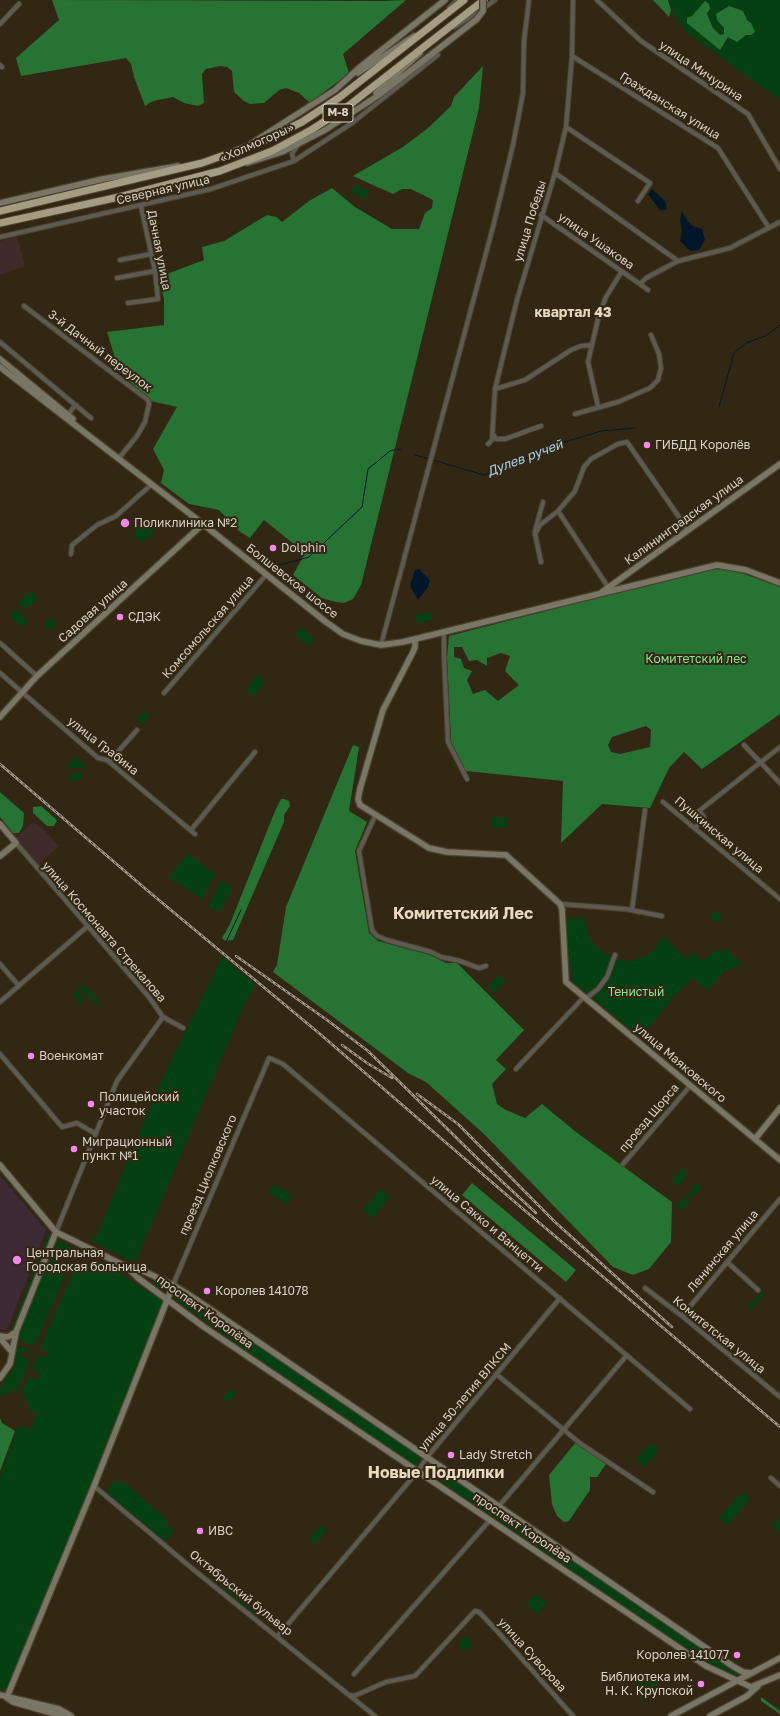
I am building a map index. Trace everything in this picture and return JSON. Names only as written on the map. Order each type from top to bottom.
[{"type":"highway","name":"«Холмогоры»","points":[[0,211],[202,163],[238,152],[290,128],[320,110],[464,0]]},
{"type":"highway","name":"«Холмогоры»","points":[[0,224],[119,197],[232,167],[272,151],[325,122],[484,0]]},
{"type":"main road","points":[[335,90],[359,68],[445,0]]},
{"type":"main road","points":[[232,167],[282,152],[297,145],[315,136],[385,91],[477,19],[483,10],[484,0]]},
{"type":"main road","points":[[238,152],[335,90],[381,57],[426,29]]},
{"type":"main road","points":[[354,111],[396,76],[437,37]]},
{"type":"main road","points":[[0,203],[148,170],[202,163]]},
{"type":"main road","points":[[0,359],[68,414],[92,437]]},
{"type":"main road","name":"Болшевское шоссе","points":[[0,368],[92,437],[343,634],[360,641],[381,645],[415,639],[717,565],[746,570],[780,583]]},
{"type":"main road","name":"Калининградская улица","points":[[600,593],[780,464]]},
{"type":"main road","name":"Садовая улица","points":[[0,717],[37,676],[204,524]]},
{"type":"main road","points":[[619,579],[619,585],[625,587]]},
{"type":"main road","points":[[415,639],[415,647],[413,652],[383,710],[358,799],[361,807],[407,836],[436,850],[506,855],[560,904]]},
{"type":"main road","points":[[0,824],[16,843],[0,856]]},
{"type":"main road","name":"улица Маяковского","points":[[560,904],[562,909],[566,982],[780,1160]]},
{"type":"main road","points":[[755,1139],[780,1108]]},
{"type":"main road","points":[[0,1165],[56,1232],[124,1265]]},
{"type":"main road","points":[[0,1378],[10,1364],[11,1351],[16,1332],[56,1232]]},
{"type":"main road","name":"проспект Королёва","points":[[124,1265],[155,1276],[174,1285],[428,1456],[738,1669],[751,1673]]},
{"type":"main road","name":"проспект Королёва","points":[[124,1265],[152,1288],[227,1343],[706,1666],[751,1687],[760,1684]]},
{"type":"main road","points":[[152,1288],[150,1283],[155,1276]]},
{"type":"main road","name":"проезд Циолковского","points":[[169,1300],[174,1285]]},
{"type":"main road","points":[[7,1697],[169,1300]]},
{"type":"main road","points":[[0,1337],[8,1337],[16,1332]]},
{"type":"main road","points":[[0,1337],[11,1351]]},
{"type":"main road","points":[[671,1716],[780,1657]]},
{"type":"main road","points":[[710,1716],[748,1696],[760,1684],[780,1675]]},
{"type":"main road","points":[[0,1696],[59,1709],[71,1716]]},
{"type":"main road","points":[[7,1697],[12,1702],[62,1716]]},
{"type":"street","points":[[433,24],[457,0]]},
{"type":"street","points":[[437,37],[473,16],[495,0]]},
{"type":"street","points":[[381,645],[493,227],[513,144],[523,93],[524,41],[529,0]]},
{"type":"street","name":"улица Победы","points":[[488,444],[492,440],[493,434],[495,389],[517,300],[555,173],[566,128],[572,56],[573,0]]},
{"type":"street","name":"улица Мичурина","points":[[597,0],[641,41],[748,114],[780,170]]},
{"type":"street","points":[[0,24],[19,4]]},
{"type":"street","name":"Северная улица","points":[[0,237],[212,189],[294,162],[352,123],[438,55]]},
{"type":"street","name":"Гражданская улица","points":[[572,56],[718,148],[768,228]]},
{"type":"street","points":[[566,128],[650,183],[638,201]]},
{"type":"street","points":[[294,162],[292,154],[297,145]]},
{"type":"street","points":[[282,152],[289,154],[294,162]]},
{"type":"street","points":[[555,173],[678,261]]},
{"type":"street","name":"Дачная улица","points":[[128,303],[158,298],[155,271],[141,206]]},
{"type":"street","name":"улица Ушакова","points":[[542,216],[648,290]]},
{"type":"street","points":[[640,284],[646,278],[678,261],[730,248],[780,222]]},
{"type":"street","points":[[120,260],[151,254]]},
{"type":"street","points":[[117,278],[155,271]]},
{"type":"street","points":[[598,406],[588,362],[606,297],[622,271]]},
{"type":"street","name":"3-й Дачный переулок","points":[[24,306],[148,400],[149,404],[145,422],[137,436],[119,458]]},
{"type":"street","points":[[575,414],[598,406],[618,402],[650,388],[658,380],[661,368],[659,354],[651,335]]},
{"type":"street","points":[[0,342],[91,418]]},
{"type":"street","points":[[495,389],[525,380],[572,350],[581,346],[592,345]]},
{"type":"street","points":[[68,414],[76,405]]},
{"type":"street","points":[[493,434],[496,439],[505,438],[541,426]]},
{"type":"street","points":[[535,534],[549,517],[558,511],[575,491],[584,467],[591,458],[606,449],[627,442],[688,530]]},
{"type":"street","points":[[71,554],[72,545],[97,525],[116,516],[152,484]]},
{"type":"street","points":[[541,562],[535,534],[543,502]]},
{"type":"street","points":[[558,511],[608,587]]},
{"type":"street","name":"Комсомольская улица","points":[[164,693],[266,575]]},
{"type":"street","points":[[444,632],[448,742],[467,779]]},
{"type":"street","points":[[0,643],[37,676]]},
{"type":"street","name":"улица Грабина","points":[[0,673],[98,758],[109,762],[195,834]]},
{"type":"street","points":[[109,762],[137,730]]},
{"type":"street","points":[[744,745],[759,763],[780,783]]},
{"type":"street","points":[[695,828],[704,817],[699,811],[780,747]]},
{"type":"street","points":[[191,830],[255,752]]},
{"type":"street","name":"Пушкинская улица","points":[[663,802],[780,899]]},
{"type":"street","points":[[632,910],[645,810]]},
{"type":"street","points":[[375,816],[359,851],[372,930],[377,936],[387,940],[431,952],[440,957],[460,960],[479,968],[486,966]]},
{"type":"street","name":"улица Космонавта Стрекалова","points":[[16,843],[149,997],[163,1017],[183,1028]]},
{"type":"street","points":[[560,904],[632,910],[662,916]]},
{"type":"street","points":[[0,1002],[88,926]]},
{"type":"street","points":[[516,1069],[584,998],[598,989],[608,977],[615,955]]},
{"type":"street","points":[[0,964],[19,986]]},
{"type":"street","points":[[56,1232],[119,1076],[163,1017]]},
{"type":"street","points":[[0,1054],[62,1128],[77,1123],[96,1134]]},
{"type":"street","name":"проезд Циолковского","points":[[174,1285],[269,1058]]},
{"type":"street","name":"улица Сакко и Ванцетти","points":[[269,1058],[283,1064],[690,1409]]},
{"type":"street","name":"проезд Щорса","points":[[623,1164],[690,1086]]},
{"type":"street","name":"Ленинская улица","points":[[682,1316],[780,1199]]},
{"type":"street","points":[[727,1262],[758,1290]]},
{"type":"street","name":"Комитетская улица","points":[[645,1288],[682,1316],[780,1397]]},
{"type":"street","name":"улица 50-летия ВЛКСМ","points":[[277,1637],[418,1471],[428,1456],[560,1298]]},
{"type":"street","points":[[499,1506],[627,1355]]},
{"type":"street","points":[[496,1374],[581,1444],[654,1492]]},
{"type":"street","points":[[771,1478],[780,1486]]},
{"type":"street","name":"Октябрьский бульвар","points":[[94,1486],[194,1570],[375,1716]]},
{"type":"street","points":[[354,1674],[490,1520]]},
{"type":"street","name":"улица Суворова","points":[[350,1695],[354,1696],[386,1682],[415,1676],[475,1611],[479,1612],[498,1632],[573,1716]]},
{"type":"shaded area","points":[[17,237],[25,266],[0,275],[0,241]]},
{"type":"shaded area","points":[[33,822],[45,831],[59,846],[38,865],[16,838]]},
{"type":"shaded area","name":"Центральная Городская больница","points":[[0,1176],[46,1230],[7,1330],[0,1329]]},
{"type":"green space","points":[[52,0],[406,0],[343,54],[349,73],[310,103],[299,93],[286,88],[279,90],[264,103],[250,104],[234,92],[232,71],[227,67],[220,66],[206,69],[202,74],[204,103],[198,106],[184,103],[173,97],[153,101],[145,106],[134,77],[131,64],[126,58],[21,76],[16,58],[59,20]]},
{"type":"green space","points":[[653,0],[668,0],[671,10],[669,17]]},
{"type":"green space","points":[[669,0],[780,0],[780,100],[687,33],[674,15]],"holes":[[[705,1],[709,19],[713,28],[720,35],[724,34],[724,28],[720,25],[720,10],[726,10],[729,6],[738,9],[751,23],[746,35],[737,42],[729,37],[724,46],[708,40],[701,32],[696,31],[687,18],[692,16]]]},
{"type":"green space","points":[[705,1],[709,4],[710,9],[707,13],[709,19],[713,28],[720,35],[724,34],[724,28],[717,20],[716,14],[729,6],[743,11],[755,32],[751,35],[746,35],[737,42],[728,37],[720,50],[687,23],[687,18],[692,16]]},
{"type":"green space","points":[[483,66],[479,108],[361,585],[353,599],[344,603],[322,598],[293,575],[305,553],[264,520],[250,538],[239,531],[219,510],[189,504],[161,483],[164,470],[153,449],[177,407],[151,401],[119,371],[107,332],[164,325],[164,299],[159,279],[167,274],[204,260],[202,247],[224,241],[267,215],[276,217],[282,222],[309,201],[332,188],[355,207],[392,229],[419,229],[425,213],[432,208],[433,200],[411,189],[402,189],[393,194],[353,176],[403,147],[428,128],[451,106],[454,97]]},
{"type":"green space","points":[[355,185],[369,191],[365,199],[351,192]]},
{"type":"green space","points":[[145,521],[155,531],[142,543],[132,533]]},
{"type":"green space","name":"Комитетский лес","points":[[720,569],[736,571],[780,587],[780,714],[702,769],[684,752],[669,768],[650,808],[602,804],[561,843],[563,781],[466,771],[451,742],[447,657],[449,636],[705,570]],"holes":[[[454,647],[462,647],[469,661],[477,660],[487,666],[487,658],[501,653],[510,656],[505,671],[519,685],[498,701],[485,690],[473,694],[467,680],[472,671],[464,668],[461,659],[454,657]],[[646,726],[651,730],[650,747],[620,754],[611,752],[608,745],[612,737]]]},
{"type":"green space","points":[[31,591],[38,599],[25,610],[18,602]]},
{"type":"green space","points":[[15,609],[28,620],[22,627],[9,616]]},
{"type":"green space","points":[[431,612],[432,620],[416,623],[415,615]]},
{"type":"green space","points":[[48,619],[52,619],[55,624],[52,629],[48,629],[45,626],[45,622]]},
{"type":"green space","points":[[301,627],[314,639],[308,646],[295,634]]},
{"type":"green space","points":[[257,675],[265,681],[254,696],[246,691]]},
{"type":"green space","points":[[148,712],[148,718],[143,724],[138,723],[139,716]]},
{"type":"green space","name":"Комитетский лес","points":[[353,745],[359,747],[349,811],[367,822],[355,851],[369,933],[378,941],[430,955],[446,963],[457,963],[524,1030],[496,1060],[506,1069],[492,1084],[497,1104],[506,1110],[525,1118],[542,1104],[576,1132],[672,1202],[671,1242],[649,1269],[633,1275],[613,1267],[484,1134],[426,1082],[408,1073],[273,972],[277,965],[286,907]]},
{"type":"green space","points":[[74,756],[86,764],[82,768],[67,768]]},
{"type":"green space","points":[[81,772],[82,779],[70,781],[69,774]]},
{"type":"green space","points":[[0,792],[24,813],[23,826],[19,833],[13,833],[0,817]]},
{"type":"green space","points":[[281,799],[289,801],[290,806],[284,815],[284,822],[233,940],[225,941],[222,938],[230,924]]},
{"type":"green space","points":[[41,806],[57,820],[54,826],[47,826],[33,813],[33,807]]},
{"type":"green space","points":[[492,817],[507,818],[506,828],[491,827]]},
{"type":"green space","points":[[188,854],[215,874],[202,899],[168,877]]},
{"type":"green space","points":[[221,881],[229,884],[232,888],[220,912],[208,906]]},
{"type":"green space","points":[[716,912],[721,917],[716,922],[711,917]]},
{"type":"green space","name":"Тенистый","points":[[568,918],[584,918],[590,940],[601,951],[614,959],[627,961],[641,958],[654,951],[662,936],[687,959],[692,952],[703,961],[712,952],[727,950],[742,964],[724,972],[707,990],[693,978],[674,996],[640,1038],[572,981],[568,958]]},
{"type":"green space","points":[[222,957],[255,984],[240,1014],[135,1263],[89,1239],[96,1237],[157,1090]]},
{"type":"green space","points":[[498,975],[505,980],[495,993],[488,987]]},
{"type":"green space","points":[[84,985],[99,1001],[102,1009],[79,988]]},
{"type":"green space","points":[[77,989],[85,1001],[80,1004],[72,993]]},
{"type":"green space","points":[[681,1168],[688,1173],[679,1186],[672,1182]]},
{"type":"green space","points":[[472,1183],[576,1270],[566,1282],[462,1195]]},
{"type":"green space","points":[[274,1184],[292,1196],[287,1204],[269,1192]]},
{"type":"green space","points":[[695,1184],[700,1184],[700,1189],[694,1196],[691,1196],[688,1199],[689,1202],[682,1210],[678,1210],[677,1206],[684,1197],[687,1198]]},
{"type":"green space","points":[[380,1189],[390,1197],[373,1218],[363,1210]]},
{"type":"green space","points":[[48,1235],[53,1237],[15,1331],[11,1330]]},
{"type":"green space","points":[[57,1240],[74,1248],[69,1259],[52,1252]]},
{"type":"green space","points":[[50,1255],[58,1259],[53,1272],[65,1276],[35,1345],[30,1345],[16,1339]]},
{"type":"green space","points":[[96,1260],[126,1277],[165,1303],[87,1499],[6,1690],[0,1689],[0,1476],[19,1425],[30,1430],[37,1413],[28,1408],[29,1403],[24,1401],[26,1396],[21,1393],[28,1377],[37,1380],[39,1373],[32,1370],[37,1355],[46,1358],[48,1352],[40,1348],[76,1266],[90,1272]]},
{"type":"green space","points":[[154,1280],[165,1284],[165,1286],[159,1290],[153,1285]]},
{"type":"green space","points":[[176,1290],[422,1457],[422,1459],[415,1465],[271,1368],[172,1298]]},
{"type":"green space","points":[[761,1292],[764,1295],[750,1311],[747,1308]]},
{"type":"green space","points":[[16,1345],[33,1352],[32,1354],[23,1351],[21,1356],[30,1360],[17,1391],[11,1389],[8,1394],[4,1393],[3,1396],[0,1395],[0,1388],[15,1366]]},
{"type":"green space","points":[[230,1389],[236,1393],[229,1402],[223,1399]]},
{"type":"green space","points":[[0,1418],[2,1423],[15,1431],[0,1471]]},
{"type":"green space","points":[[576,1442],[583,1444],[584,1449],[605,1457],[606,1464],[597,1477],[590,1477],[590,1490],[569,1521],[564,1522],[557,1516],[552,1504],[549,1475]]},
{"type":"green space","points":[[651,1443],[659,1450],[644,1467],[636,1460]]},
{"type":"green space","points":[[432,1462],[742,1675],[737,1678],[711,1665],[425,1471]]},
{"type":"green space","points":[[114,1480],[118,1484],[121,1480],[167,1520],[165,1523],[174,1531],[164,1543],[106,1493]]},
{"type":"green space","points":[[742,1492],[750,1499],[727,1525],[719,1518]]},
{"type":"green space","points":[[779,1517],[780,1518],[780,1533],[772,1526]]},
{"type":"green space","points":[[321,1525],[327,1530],[315,1544],[309,1539]]},
{"type":"green space","points":[[223,1587],[258,1616],[256,1619],[221,1591]]},
{"type":"green space","points":[[535,1594],[547,1603],[537,1614],[526,1604]]},
{"type":"green space","points":[[468,1636],[472,1646],[464,1651],[459,1646],[459,1641],[463,1637]]},
{"type":"green space","points":[[643,1680],[653,1681],[658,1684],[657,1691],[642,1699],[635,1689],[636,1684]]},
{"type":"green space","points":[[761,1697],[780,1711],[780,1714],[761,1701]]},
{"type":"water","points":[[652,189],[665,201],[667,210],[660,210],[648,194]]},
{"type":"water","points":[[682,211],[687,220],[693,226],[702,229],[705,240],[699,250],[690,251],[680,241],[682,232],[680,220]]},
{"type":"water","points":[[419,569],[430,580],[428,587],[418,600],[410,586],[415,570]]},
{"type":"waterway","name":"Дулев ручей","points":[[719,407],[734,353],[746,343],[765,336],[780,325]]},
{"type":"waterway","name":"Дулев ручей","points":[[433,460],[484,475],[565,442],[601,431],[636,428]]},
{"type":"waterway","name":"Дулев ручей","points":[[276,566],[309,557],[362,507],[368,469],[390,451],[397,449],[401,450]]},
{"type":"waterway","name":"Дулев ручей","points":[[415,455],[430,459]]},
{"type":"waterway","points":[[226,942],[241,910]]},
{"type":"railway","points":[[0,764],[148,891],[320,1034],[780,1427]]},
{"type":"railway","points":[[236,956],[327,1020],[368,1051],[479,1160],[536,1213]]},
{"type":"railway","points":[[342,1045],[367,1063],[392,1078]]},
{"type":"railway","points":[[417,1094],[458,1124],[555,1222],[672,1327]]},
{"type":"place","name":"ГИБДД Королёв","points":[[647,445]]},
{"type":"place","name":"Поликлиника №2","points":[[125,523]]},
{"type":"place","name":"Dolphin","points":[[273,548]]},
{"type":"place","name":"СДЭК","points":[[120,617]]},
{"type":"place","name":"Военкомат","points":[[31,1056]]},
{"type":"place","name":"Полицейский участок","points":[[91,1104]]},
{"type":"place","name":"Миграционный пункт №1","points":[[74,1149]]},
{"type":"place","name":"Центральная Городская больница","points":[[17,1260]]},
{"type":"place","name":"Королев 141078","points":[[207,1291]]},
{"type":"place","name":"Lady Stretch","points":[[451,1455]]},
{"type":"place","name":"ИВС","points":[[200,1531]]},
{"type":"place","name":"Королев 141077","points":[[737,1655]]},
{"type":"place","name":"Библиотека им. Н. К. Крупской","points":[[701,1684]]},
{"type":"district","name":"квартал 43","points":[[573,313]]},
{"type":"district","name":"Комитетский Лес","points":[[463,914]]},
{"type":"district","name":"Новые Подлипки","points":[[436,1473]]}]
